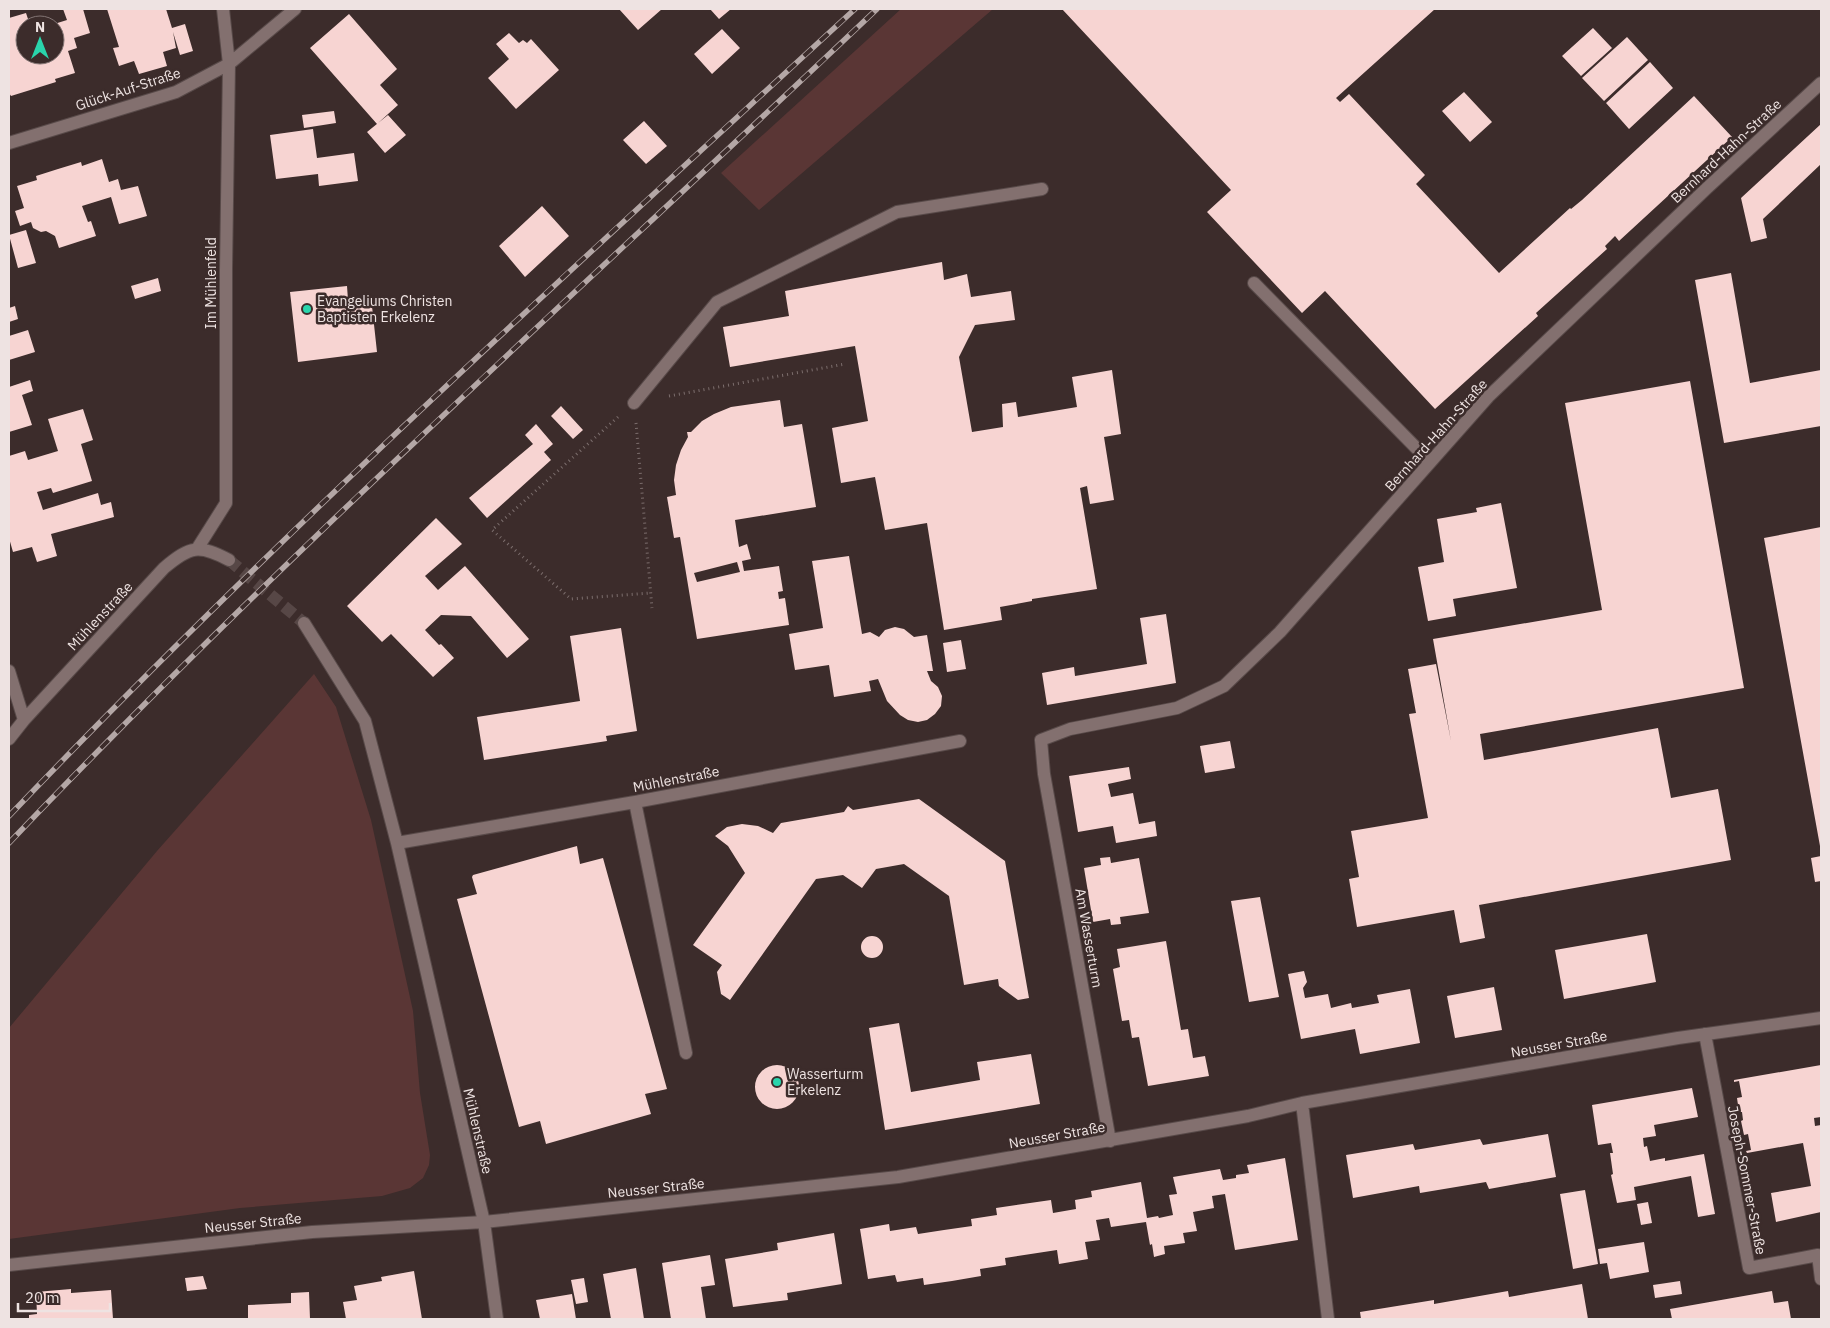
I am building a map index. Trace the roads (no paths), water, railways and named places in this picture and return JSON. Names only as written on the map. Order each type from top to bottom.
[{"type":"street","name":"Im Mühlenfeld","points":[[196,549],[226,503],[226,270],[229,64],[223,9]]},
{"type":"street","name":"Glück-Auf-Straße","points":[[9,143],[176,92],[229,64],[295,9]]},
{"type":"street","name":"Bernhard-Hahn-Straße","points":[[1041,740],[1070,729],[1177,708],[1224,686],[1280,632],[1488,397],[1707,188],[1821,83]]},
{"type":"street","points":[[634,403],[717,302],[897,212],[1042,189]]},
{"type":"street","points":[[1254,283],[1430,462]]},
{"type":"street","points":[[196,549],[214,553],[229,560]]},
{"type":"street","name":"Mühlenstraße","points":[[9,739],[24,720],[164,568],[180,554],[196,549]]},
{"type":"street","name":"Mühlenstraße","points":[[304,622],[365,721],[397,843],[484,1222],[498,1319]]},
{"type":"street","points":[[9,670],[24,720]]},
{"type":"street","name":"Am Wasserturm","points":[[1041,740],[1044,774],[1110,1141]]},
{"type":"street","name":"Mühlenstraße","points":[[397,843],[635,802],[960,741]]},
{"type":"street","points":[[635,802],[686,1053]]},
{"type":"street","name":"Neusser Straße","points":[[9,1265],[312,1232],[484,1222],[898,1178],[1248,1116],[1302,1102],[1705,1034],[1821,1018]]},
{"type":"street","name":"Joseph-Sommer-Straße","points":[[1705,1034],[1749,1268],[1818,1256],[1821,1279]]},
{"type":"street","points":[[1302,1102],[1328,1319]]},
{"type":"tunnel","points":[[229,560],[304,623]]},
{"type":"railway","points":[[9,816],[111,711],[319,506],[532,306],[855,9]]},
{"type":"railway","points":[[9,843],[114,735],[329,524],[877,9]]},
{"type":"place","name":"Evangeliums Christen Baptisten Erkelenz","points":[[307,309]]},
{"type":"place","name":"Wasserturm Erkelenz","points":[[777,1082]]}]
